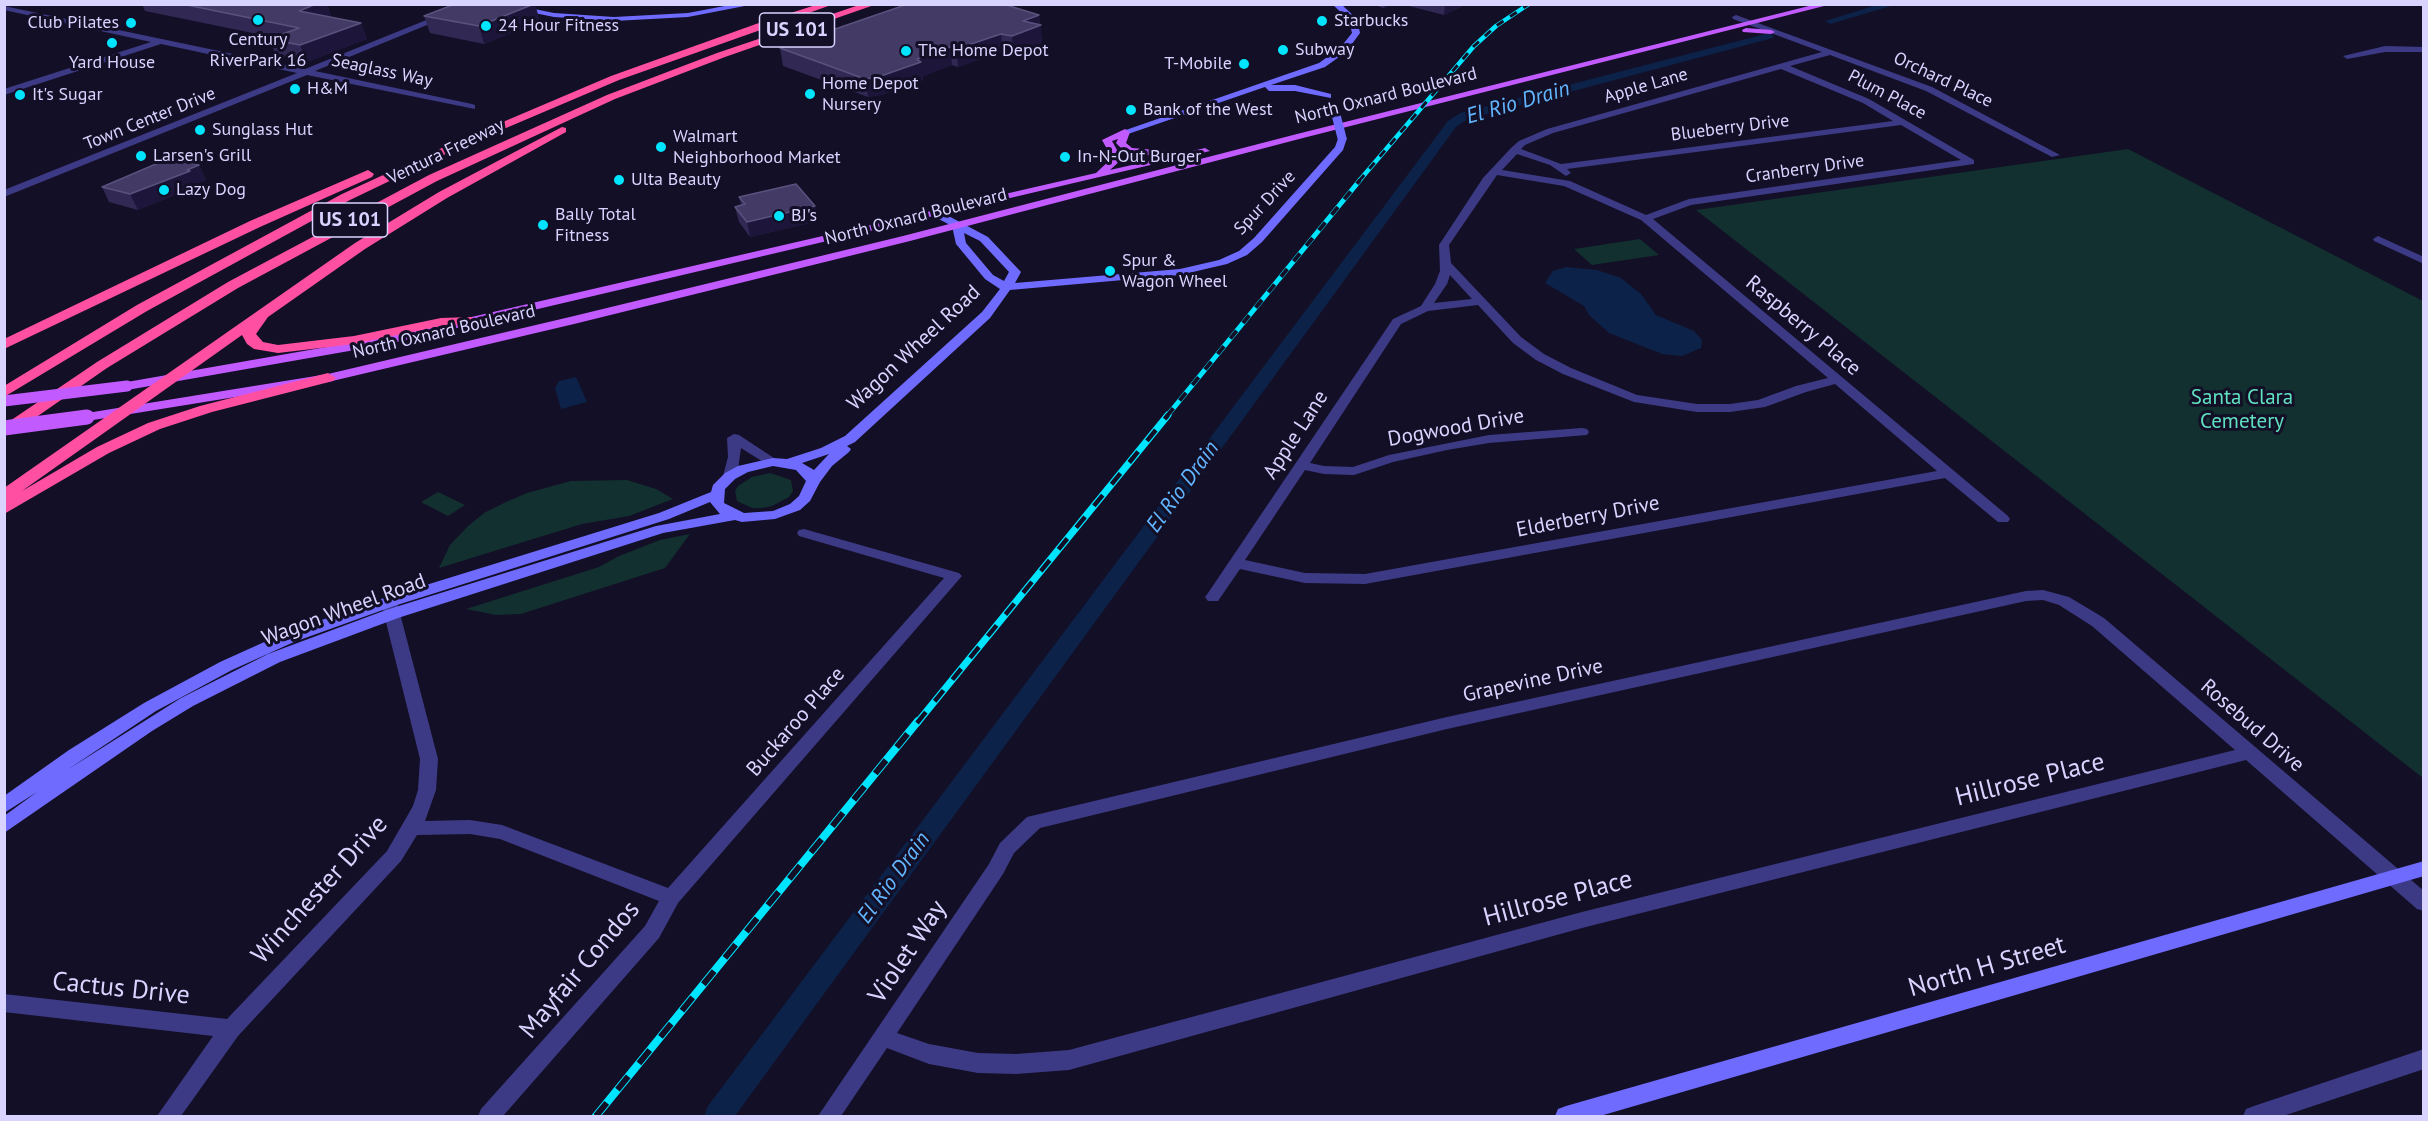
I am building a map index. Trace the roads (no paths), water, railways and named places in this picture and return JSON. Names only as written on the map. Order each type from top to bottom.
[{"type":"highway","name":"Ventura Freeway","points":[[4,393],[142,308],[346,197],[574,94],[708,44],[830,4]]},
{"type":"highway","name":"Ventura Freeway","points":[[4,430],[172,322],[369,210],[551,123],[721,55],[873,4]]},
{"type":"highway","points":[[4,496],[130,410],[360,246],[470,179],[572,125],[721,55]]},
{"type":"highway","points":[[4,345],[331,189],[453,138],[574,94]]},
{"type":"highway","points":[[269,310],[249,333],[252,341],[259,346],[278,349],[354,340],[441,322],[471,321]]},
{"type":"highway","points":[[4,509],[102,450],[150,428],[207,409],[328,378]]},
{"type":"main road","name":"North Oxnard Boulevard","points":[[4,401],[172,379],[389,340],[1192,154],[1790,4]]},
{"type":"main road","name":"North Oxnard Boulevard","points":[[4,430],[328,378],[957,226],[1830,4]]},
{"type":"main road","points":[[1701,35],[1753,30],[1773,31],[1775,22],[1830,4]]},
{"type":"main road","points":[[1125,132],[1121,143],[1129,151],[1192,154]]},
{"type":"main road","points":[[1099,176],[1118,159],[1107,140],[1125,132]]},
{"type":"street","name":"Town Center Drive","points":[[4,194],[206,115],[305,72],[474,4]]},
{"type":"street","points":[[494,4],[563,16],[614,19],[688,15],[751,4]]},
{"type":"street","points":[[523,4],[568,12],[612,15],[665,13],[730,4]]},
{"type":"street","points":[[1125,132],[1322,65],[1352,40],[1356,33],[1356,25],[1336,4]]},
{"type":"street","name":"Seaglass Way","points":[[4,8],[472,107]]},
{"type":"street","name":"Orchard Place","points":[[1736,17],[1929,89],[2055,155]]},
{"type":"street","points":[[4,92],[160,41]]},
{"type":"street","points":[[2347,56],[2385,49],[2424,50]]},
{"type":"street","name":"Apple Lane","points":[[1425,308],[1442,284],[1446,271],[1444,245],[1494,172],[1514,150],[1550,131],[1832,52]]},
{"type":"street","name":"Plum Place","points":[[1782,66],[1849,92],[1971,162]]},
{"type":"street","name":"Spur Drive","points":[[1005,286],[1180,272],[1223,262],[1243,253],[1258,240],[1340,148],[1342,138],[1334,106],[1328,96],[1296,74]]},
{"type":"street","points":[[1247,91],[1295,88],[1328,96]]},
{"type":"street","name":"Blueberry Drive","points":[[1561,167],[1903,122]]},
{"type":"street","points":[[1514,150],[1561,167],[1569,177],[1566,183]]},
{"type":"street","name":"Cranberry Drive","points":[[1646,218],[1689,202],[1971,162]]},
{"type":"street","name":"Raspberry Place","points":[[1494,172],[1566,183],[1646,218],[2002,519]]},
{"type":"street","name":"Wagon Wheel Road","points":[[4,806],[91,744],[194,683],[288,638],[661,529],[734,516],[760,518],[787,511],[805,498],[813,481],[850,439],[986,315],[1015,272],[984,239],[937,214]]},
{"type":"street","name":"Wagon Wheel Road","points":[[957,226],[961,244],[989,277],[1005,286]]},
{"type":"street","points":[[2378,239],[2424,261]]},
{"type":"street","points":[[1444,262],[1517,340],[1540,357],[1608,388],[1662,404],[1708,408],[1760,404],[1801,389],[1837,380]]},
{"type":"street","name":"Apple Lane","points":[[1213,597],[1397,322],[1425,308],[1481,301]]},
{"type":"street","name":"Dogwood Drive","points":[[1303,465],[1324,470],[1354,471],[1406,454],[1489,439],[1582,432]]},
{"type":"street","points":[[734,516],[717,504],[716,495],[718,488],[730,476],[735,457],[734,438],[780,463],[801,467],[813,481]]},
{"type":"street","name":"Wagon Wheel Road","points":[[730,476],[743,470],[826,451],[850,439]]},
{"type":"street","name":"Elderberry Drive","points":[[1236,563],[1305,579],[1365,579],[1948,472]]},
{"type":"street","name":"Wagon Wheel Road","points":[[4,826],[68,778],[187,702],[274,658],[391,608],[647,521],[716,495]]},
{"type":"street","name":"Buckaroo Place","points":[[671,897],[954,576],[804,533]]},
{"type":"street","name":"Rosebud Drive","points":[[2043,595],[2081,609],[2098,622],[2424,903]]},
{"type":"street","name":"Grapevine Drive","points":[[1034,822],[1447,723],[2026,596],[2043,595]]},
{"type":"street","name":"Winchester Drive","points":[[168,1116],[231,1029],[394,856],[412,828],[427,790],[429,759],[391,608]]},
{"type":"street","name":"Hillrose Place","points":[[883,1037],[929,1054],[978,1063],[1016,1064],[1069,1060],[1582,920],[2248,753]]},
{"type":"street","name":"Violet Way","points":[[829,1116],[996,869],[1007,848],[1034,822]]},
{"type":"street","name":"Mayfair Condos","points":[[412,828],[470,827],[502,832],[671,897],[652,932],[489,1116]]},
{"type":"street","name":"North H Street","points":[[1566,1116],[2424,868]]},
{"type":"street","name":"Cactus Drive","points":[[4,1004],[231,1029]]},
{"type":"street","points":[[2254,1116],[2424,1059]]},
{"type":"water","points":[[1566,267],[1597,270],[1621,278],[1641,294],[1656,315],[1694,331],[1702,340],[1701,348],[1682,356],[1662,354],[1609,333],[1589,315],[1584,306],[1545,283],[1553,271]]},
{"type":"water","points":[[576,377],[587,402],[561,409],[555,388],[559,381]]},
{"type":"waterway","points":[[1830,21],[1893,4]]},
{"type":"waterway","name":"El Rio Drain","points":[[718,1116],[1452,124],[1464,116],[1769,36]]},
{"type":"railway","points":[[1359,181],[1474,46],[1496,26],[1529,4]]},
{"type":"railway","points":[[1167,416],[1360,180]]},
{"type":"railway","points":[[917,723],[1168,415]]},
{"type":"railway","points":[[596,1116],[918,721]]},
{"type":"place","name":"Century RiverPark 16","points":[[258,20]]},
{"type":"place","name":"Starbucks","points":[[1322,21]]},
{"type":"place","name":"Club Pilates","points":[[131,23]]},
{"type":"place","name":"24 Hour Fitness","points":[[486,26]]},
{"type":"place","name":"Yard House","points":[[112,43]]},
{"type":"place","name":"Subway","points":[[1283,50]]},
{"type":"place","name":"The Home Depot","points":[[906,51]]},
{"type":"place","name":"T-Mobile","points":[[1244,64]]},
{"type":"place","name":"H&M","points":[[295,89]]},
{"type":"place","name":"Home Depot Nursery","points":[[810,94]]},
{"type":"place","name":"It's Sugar","points":[[20,95]]},
{"type":"place","name":"Bank of the West","points":[[1131,110]]},
{"type":"place","name":"Sunglass Hut","points":[[200,130]]},
{"type":"place","name":"Walmart Neighborhood Market","points":[[661,147]]},
{"type":"place","name":"Larsen's Grill","points":[[141,156]]},
{"type":"place","name":"In-N-Out Burger","points":[[1065,157]]},
{"type":"place","name":"Ulta Beauty","points":[[619,180]]},
{"type":"place","name":"Lazy Dog","points":[[164,190]]},
{"type":"place","name":"BJ's","points":[[779,216]]},
{"type":"place","name":"Bally Total Fitness","points":[[543,225]]},
{"type":"place","name":"Spur & Wagon Wheel","points":[[1110,271]]},
{"type":"park label","name":"Santa Clara Cemetery","points":[[2242,410]]}]
